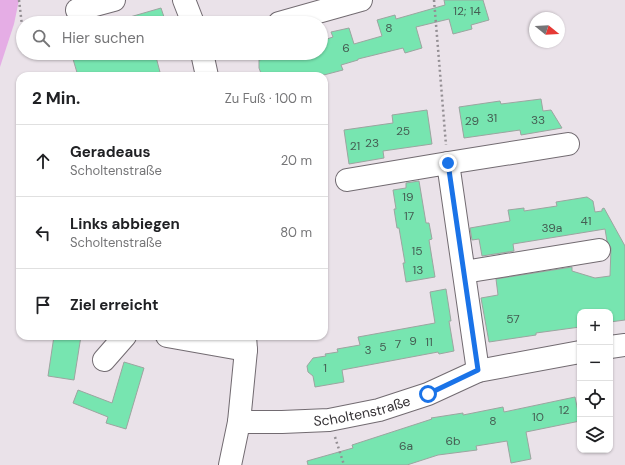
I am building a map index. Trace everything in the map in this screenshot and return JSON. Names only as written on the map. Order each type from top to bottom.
[{"type":"street","points":[[77,10],[114,0]]},
{"type":"street","points":[[184,0],[190,16]]},
{"type":"street","points":[[291,16],[304,8],[362,0]]},
{"type":"street","points":[[204,60],[206,72]]},
{"type":"street","points":[[347,180],[568,144]]},
{"type":"street","points":[[448,163],[478,370]]},
{"type":"street","points":[[464,272],[599,250]]},
{"type":"street","points":[[104,360],[122,340]]},
{"type":"street","points":[[211,340],[245,343],[239,422],[230,465]]},
{"type":"street","points":[[613,347],[625,345]]},
{"type":"street","name":"Scholtenstraße","points":[[239,422],[329,420],[379,410],[428,394],[478,370],[577,353]]},
{"type":"path","points":[[19,0],[21,16]]},
{"type":"path","points":[[434,0],[448,163]]},
{"type":"path","points":[[329,420],[344,465]]},
{"type":"shaded area","points":[[0,0],[19,0],[14,24],[0,67]]},
{"type":"building","points":[[444,0],[483,0],[489,20],[471,25],[472,29],[453,34],[449,19],[416,27],[422,48],[405,53],[403,48],[358,59],[341,65],[343,70],[328,74],[328,72],[260,72],[259,68],[259,60],[328,60],[328,39],[333,37],[331,32],[349,28],[354,44],[382,36],[377,20],[395,15],[396,19],[445,5]]},
{"type":"building","points":[[161,8],[164,16],[133,16]]},
{"type":"building","points":[[73,60],[157,60],[160,72],[77,72]]},
{"type":"building","points":[[541,99],[543,111],[551,110],[562,128],[521,135],[520,130],[464,138],[459,107],[500,101],[501,104]]},
{"type":"building","points":[[427,110],[432,144],[383,151],[384,158],[349,164],[344,130],[393,123],[392,115]]},
{"type":"building","points":[[419,181],[426,223],[429,223],[432,239],[429,240],[435,277],[406,282],[403,263],[405,263],[394,209],[396,209],[393,190],[406,188],[406,183]]},
{"type":"building","points":[[587,197],[593,201],[595,212],[602,211],[604,208],[625,246],[625,320],[613,322],[613,309],[577,309],[577,327],[489,342],[481,298],[498,295],[496,279],[572,267],[572,271],[595,278],[610,276],[611,248],[607,241],[605,229],[513,244],[514,251],[482,256],[479,239],[472,240],[470,228],[510,221],[508,210],[524,208],[524,211],[557,206],[556,202]]},
{"type":"building","points":[[446,289],[454,351],[439,354],[438,352],[342,370],[344,382],[315,387],[313,376],[308,372],[307,366],[313,358],[338,352],[337,349],[360,345],[358,337],[435,323],[430,292]]},
{"type":"building","points":[[53,340],[80,340],[74,380],[48,376]]},
{"type":"building","points":[[124,362],[144,368],[126,429],[106,423],[108,417],[73,403],[78,390],[112,403]]},
{"type":"building","points":[[575,397],[577,407],[577,422],[526,432],[531,459],[511,463],[507,441],[476,446],[477,450],[438,455],[407,465],[308,465],[307,461],[353,448],[352,445],[432,419],[431,418],[463,413],[463,415],[503,407],[504,412]]},
{"type":"route","points":[[428,394],[478,370],[448,163]]}]
